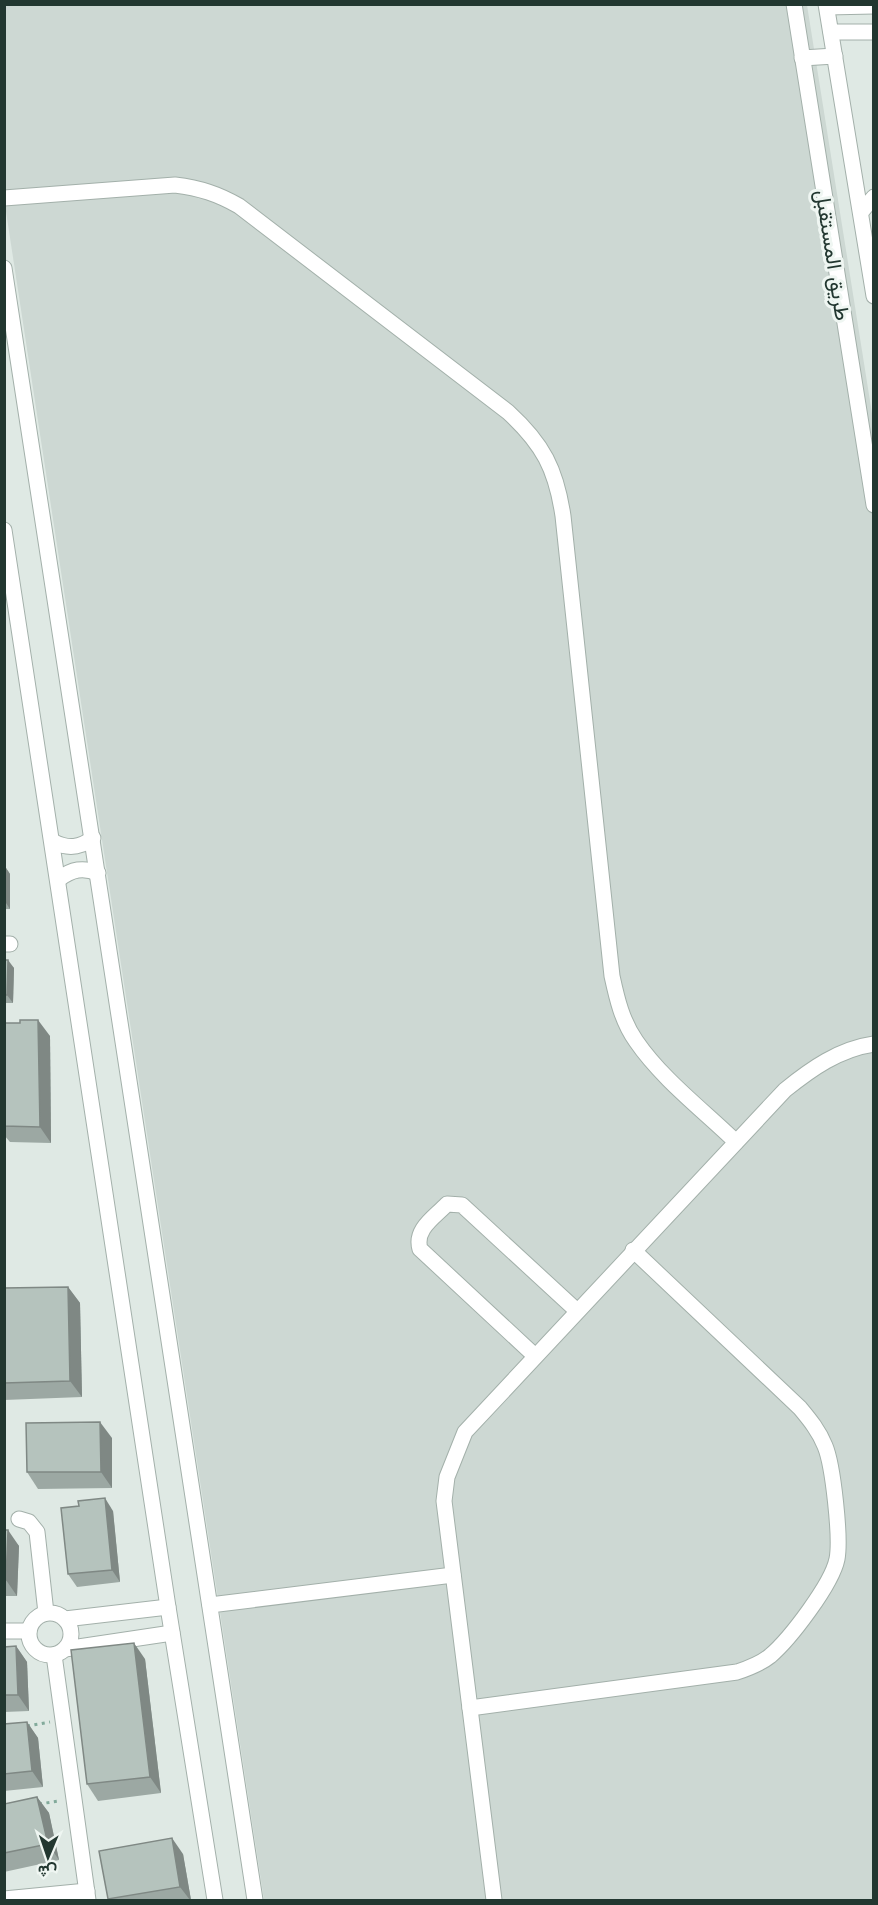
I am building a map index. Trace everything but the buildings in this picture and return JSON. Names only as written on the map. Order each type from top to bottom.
[{"type":"street","name":"طريق المستقبل","points":[[794,4],[873,505]]},
{"type":"street","name":"طريق المستقبل","points":[[826,6],[873,296]]},
{"type":"street","points":[[826,6],[873,6]]},
{"type":"street","points":[[831,32],[873,32]]},
{"type":"street","points":[[802,58],[835,56]]},
{"type":"street","points":[[4,198],[175,185],[198,188],[219,195],[239,206],[508,412],[530,432],[547,458],[558,486],[562,506],[612,976],[620,1010],[635,1040],[657,1066],[736,1142]]},
{"type":"street","points":[[861,212],[873,197]]},
{"type":"street","points":[[4,268],[255,1900]]},
{"type":"street","points":[[4,530],[7,562],[54,842],[168,1607],[215,1900]]},
{"type":"street","points":[[54,842],[70,847],[86,843],[93,838]]},
{"type":"street","points":[[59,879],[82,869],[98,873]]},
{"type":"street","points":[[494,1900],[444,1501],[447,1477],[454,1454],[465,1432],[534,1355],[785,1090],[810,1070],[837,1055],[873,1044]]},
{"type":"street","points":[[534,1355],[420,1249],[418,1243],[422,1230],[447,1204],[462,1205],[576,1310]]},
{"type":"street","points":[[470,1708],[738,1672],[755,1666],[771,1655],[783,1641],[826,1587],[833,1573],[838,1542],[831,1472],[826,1448],[816,1426],[800,1408],[633,1250]]},
{"type":"street","points":[[19,1519],[29,1522],[37,1532],[46,1613]]},
{"type":"street","points":[[210,1605],[453,1575]]},
{"type":"street","points":[[168,1607],[65,1618],[46,1613],[34,1619],[29,1637],[35,1649],[59,1652],[172,1633]]},
{"type":"street","points":[[4,1899],[88,1896],[63,1720],[59,1652],[71,1637],[65,1618]]},
{"type":"street","points":[[4,1631],[29,1631]]},
{"type":"path","points":[[16,1728],[63,1720]]},
{"type":"path","points":[[28,1806],[74,1798]]},
{"type":"shaded area","points":[[4,5],[807,5],[874,426],[873,1900],[264,1900],[5,205]]}]
